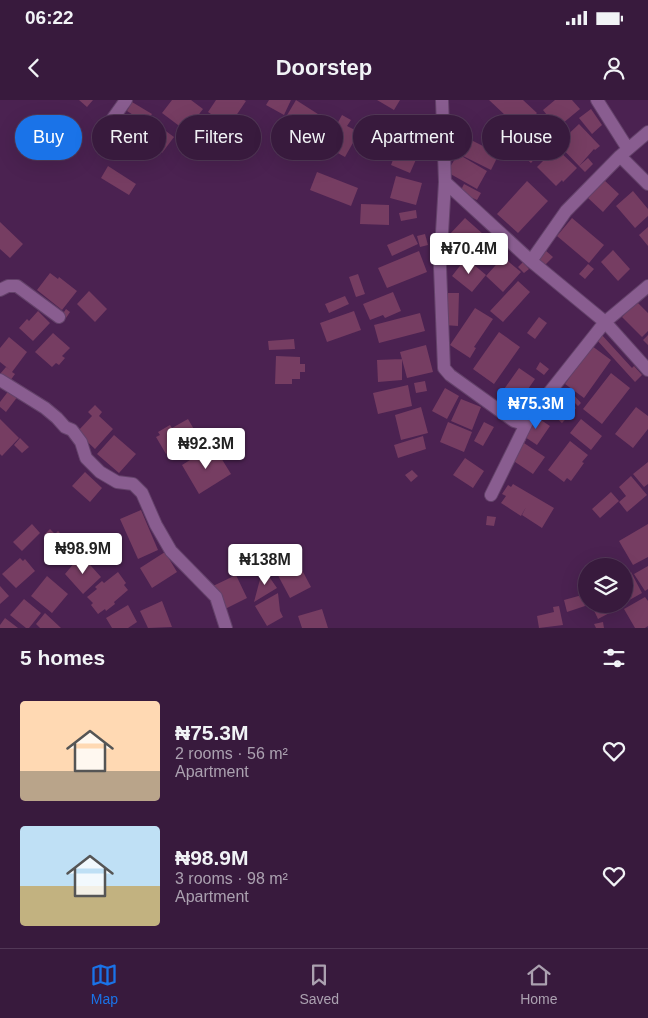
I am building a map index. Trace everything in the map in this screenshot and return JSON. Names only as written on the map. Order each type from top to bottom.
[{"type":"street","points":[[115,115],[126,100]]},
{"type":"street","points":[[442,100],[445,182],[440,267],[444,368],[450,375],[514,421],[521,422],[529,418]]},
{"type":"street","points":[[597,100],[624,152],[648,184]]},
{"type":"street","points":[[531,261],[566,211],[624,152],[648,132]]},
{"type":"street","points":[[445,182],[531,261],[605,322],[648,370]]},
{"type":"street","points":[[0,290],[8,286],[17,286],[59,318]]},
{"type":"street","points":[[491,494],[529,418],[605,322],[648,286]]},
{"type":"street","points":[[0,380],[45,408],[65,427],[72,430],[81,442],[86,458],[100,472],[117,482],[133,484],[142,493],[156,525],[171,551],[216,598],[226,628]]},
{"type":"building","points":[[79,100],[93,100],[87,107]]},
{"type":"building","points":[[172,100],[191,100],[203,109],[198,115],[176,115],[176,124],[162,113]]},
{"type":"building","points":[[216,100],[246,101],[236,115],[212,115],[208,112]]},
{"type":"building","points":[[269,100],[291,100],[284,115],[266,105]]},
{"type":"building","points":[[296,100],[319,115],[287,115]]},
{"type":"building","points":[[377,100],[400,100],[394,110]]},
{"type":"building","points":[[489,100],[523,100],[537,113],[535,115],[505,115]]},
{"type":"building","points":[[555,100],[572,100],[580,109],[570,117],[570,115],[547,115],[543,110]]},
{"type":"building","points":[[132,102],[152,114],[133,115],[127,111]]},
{"type":"building","points":[[591,109],[602,125],[592,134],[579,118]]},
{"type":"building","points":[[343,116],[351,120],[347,126],[353,129],[353,143],[345,157],[343,156]]},
{"type":"building","points":[[579,124],[600,146],[594,149],[579,166],[570,157],[570,133]]},
{"type":"building","points":[[166,131],[174,137],[166,148]]},
{"type":"building","points":[[472,140],[482,146],[482,160],[496,160],[491,170],[471,160]]},
{"type":"building","points":[[588,158],[593,164],[585,172],[579,166]]},
{"type":"building","points":[[393,160],[416,160],[410,173],[391,165]]},
{"type":"building","points":[[454,160],[468,160],[487,171],[477,189],[447,172]]},
{"type":"building","points":[[544,160],[569,160],[577,168],[563,182],[562,180],[556,186],[537,167]]},
{"type":"building","points":[[108,166],[136,184],[129,195],[101,178]]},
{"type":"building","points":[[317,172],[358,188],[351,206],[310,190]]},
{"type":"building","points":[[396,176],[422,183],[416,205],[390,198]]},
{"type":"building","points":[[604,180],[619,194],[603,212],[588,198]]},
{"type":"building","points":[[527,181],[548,201],[518,233],[497,214]]},
{"type":"building","points":[[464,184],[481,193],[477,200],[460,192]]},
{"type":"building","points":[[633,191],[648,209],[648,216],[635,228],[616,206]]},
{"type":"building","points":[[361,204],[389,205],[389,225],[360,224]]},
{"type":"building","points":[[416,210],[417,218],[401,221],[399,213]]},
{"type":"building","points":[[465,218],[492,242],[476,259],[449,235]]},
{"type":"building","points":[[572,218],[604,245],[589,263],[557,236]]},
{"type":"building","points":[[0,222],[23,244],[10,258],[0,249]]},
{"type":"building","points":[[648,227],[648,246],[639,235]]},
{"type":"building","points":[[413,234],[418,244],[392,256],[387,245]]},
{"type":"building","points":[[425,234],[428,245],[420,247],[417,236]]},
{"type":"building","points":[[538,244],[553,257],[545,265],[531,252]]},
{"type":"building","points":[[613,250],[630,269],[618,281],[601,262]]},
{"type":"building","points":[[419,251],[427,272],[387,288],[378,268]]},
{"type":"building","points":[[503,257],[521,272],[503,292],[486,276]]},
{"type":"building","points":[[466,258],[486,275],[472,292],[452,276]]},
{"type":"building","points":[[523,262],[529,269],[524,273],[518,267]]},
{"type":"building","points":[[588,264],[594,269],[585,279],[579,274]]},
{"type":"building","points":[[50,273],[58,279],[59,277],[77,291],[62,310],[37,290]]},
{"type":"building","points":[[358,274],[365,294],[356,297],[349,277]]},
{"type":"building","points":[[518,281],[530,292],[503,322],[490,311]]},
{"type":"building","points":[[89,291],[107,309],[95,322],[77,304]]},
{"type":"building","points":[[393,292],[401,311],[385,318],[383,315],[370,320],[363,304]]},
{"type":"building","points":[[444,293],[459,293],[458,326],[444,325]]},
{"type":"building","points":[[345,296],[349,304],[329,313],[325,304]]},
{"type":"building","points":[[637,302],[648,313],[648,331],[642,337],[622,317]]},
{"type":"building","points":[[475,308],[493,319],[474,347],[476,348],[470,358],[450,345]]},
{"type":"building","points":[[66,309],[70,312],[66,318],[62,315]]},
{"type":"building","points":[[38,311],[50,323],[33,341],[19,328]]},
{"type":"building","points":[[354,311],[361,330],[327,342],[320,323]]},
{"type":"building","points":[[420,313],[425,331],[379,343],[374,325]]},
{"type":"building","points":[[539,317],[547,323],[535,339],[527,333]]},
{"type":"building","points":[[499,332],[520,347],[494,384],[473,369]]},
{"type":"building","points":[[53,333],[70,348],[62,356],[65,358],[59,365],[56,363],[52,367],[35,352]]},
{"type":"building","points":[[601,334],[632,368],[634,366],[642,375],[635,382],[596,339]]},
{"type":"building","points":[[648,335],[648,345],[643,340]]},
{"type":"building","points":[[9,337],[27,352],[12,372],[15,374],[10,381],[0,374],[6,367],[10,370],[0,362],[0,348]]},
{"type":"building","points":[[294,339],[295,349],[269,350],[268,341]]},
{"type":"building","points":[[426,345],[433,372],[407,378],[400,352]]},
{"type":"building","points":[[592,346],[611,360],[584,398],[565,384]]},
{"type":"building","points":[[276,356],[300,357],[300,364],[305,364],[305,372],[300,372],[300,379],[292,379],[292,384],[275,384]]},
{"type":"building","points":[[402,359],[402,380],[378,382],[377,360]]},
{"type":"building","points":[[540,362],[549,369],[544,375],[536,369]]},
{"type":"building","points":[[519,368],[535,379],[513,411],[497,399]]},
{"type":"building","points":[[611,373],[630,388],[602,424],[583,409]]},
{"type":"building","points":[[425,381],[427,391],[416,393],[414,383]]},
{"type":"building","points":[[13,385],[21,392],[6,412],[0,407],[0,402]]},
{"type":"building","points":[[408,385],[412,406],[378,414],[373,393]]},
{"type":"building","points":[[445,388],[459,396],[447,419],[432,411]]},
{"type":"building","points":[[557,391],[576,408],[562,423],[543,406]]},
{"type":"building","points":[[572,393],[581,403],[578,406],[568,396]]},
{"type":"building","points":[[461,399],[481,407],[472,430],[451,421]]},
{"type":"building","points":[[95,405],[102,412],[99,416],[113,429],[95,449],[77,432],[92,416],[88,412]]},
{"type":"building","points":[[421,407],[428,433],[401,440],[395,415]]},
{"type":"building","points":[[636,407],[648,416],[648,429],[633,448],[615,434]]},
{"type":"building","points":[[535,416],[550,426],[537,445],[522,435]]},
{"type":"building","points":[[0,419],[19,438],[2,456],[0,454]]},
{"type":"building","points":[[188,419],[203,445],[184,456],[183,453],[173,459],[169,452],[166,454],[156,437],[160,435],[158,432],[170,425],[172,428]]},
{"type":"building","points":[[581,419],[602,436],[591,450],[570,433]]},
{"type":"building","points":[[448,422],[472,432],[464,452],[440,442]]},
{"type":"building","points":[[484,422],[494,427],[483,446],[474,441]]},
{"type":"building","points":[[114,435],[136,454],[119,473],[97,454]]},
{"type":"building","points":[[423,436],[426,449],[398,458],[394,445]]},
{"type":"building","points":[[520,436],[526,440],[524,443],[545,457],[533,474],[506,456]]},
{"type":"building","points":[[20,438],[29,447],[22,453],[14,445]]},
{"type":"building","points":[[570,441],[588,455],[571,481],[567,478],[564,482],[548,470]]},
{"type":"building","points":[[215,448],[231,474],[199,494],[182,465],[198,455],[199,457]]},
{"type":"building","points":[[465,458],[484,471],[473,488],[453,475]]},
{"type":"building","points":[[648,462],[648,484],[644,487],[633,474]]},
{"type":"building","points":[[412,470],[418,476],[411,482],[405,475]]},
{"type":"building","points":[[85,472],[102,488],[90,502],[72,486]]},
{"type":"building","points":[[631,476],[647,495],[627,512],[619,502],[626,496],[619,487]]},
{"type":"building","points":[[513,484],[554,508],[542,528],[522,515],[526,507],[521,516],[501,503],[506,496],[502,494],[508,485],[511,487]]},
{"type":"building","points":[[611,492],[619,501],[600,518],[592,509]]},
{"type":"building","points":[[141,510],[158,550],[138,559],[120,519]]},
{"type":"building","points":[[487,516],[496,517],[494,526],[486,525]]},
{"type":"building","points":[[32,524],[40,533],[22,551],[13,542]]},
{"type":"building","points":[[648,524],[648,557],[633,565],[633,558],[629,558],[619,541]]},
{"type":"building","points":[[50,529],[55,534],[58,531],[67,540],[59,548],[44,535]]},
{"type":"building","points":[[165,552],[177,572],[152,588],[140,568]]},
{"type":"building","points":[[294,555],[311,587],[290,598],[273,566]]},
{"type":"building","points":[[83,557],[101,577],[83,594],[65,574],[75,562],[76,564]]},
{"type":"building","points":[[20,558],[23,561],[25,559],[35,571],[16,588],[2,574]]},
{"type":"building","points":[[648,566],[648,589],[645,591],[634,574]]},
{"type":"building","points":[[263,568],[277,588],[254,602]]},
{"type":"building","points":[[118,572],[126,583],[124,585],[128,590],[114,602],[115,604],[98,614],[91,605],[93,603],[87,597],[97,589],[95,587],[102,581],[104,583]]},
{"type":"building","points":[[236,575],[247,598],[225,609],[213,586]]},
{"type":"building","points":[[47,576],[68,594],[52,613],[31,596]]},
{"type":"building","points":[[633,576],[642,593],[633,598]]},
{"type":"building","points":[[0,586],[9,596],[0,604]]},
{"type":"building","points":[[278,593],[280,611],[283,617],[267,626],[255,606]]},
{"type":"building","points":[[578,596],[578,608],[567,612],[564,600]]},
{"type":"building","points":[[645,597],[648,601],[648,626],[645,628],[635,628],[626,613],[633,613],[633,604]]},
{"type":"building","points":[[24,599],[41,613],[29,628],[26,628],[10,615]]},
{"type":"building","points":[[162,601],[172,627],[148,628],[140,611]]},
{"type":"building","points":[[128,605],[137,622],[128,628],[112,628],[106,618]]},
{"type":"building","points":[[559,606],[563,625],[539,628],[537,616],[554,612],[553,607]]},
{"type":"building","points":[[322,609],[328,628],[302,628],[298,616]]},
{"type":"building","points":[[45,613],[61,628],[40,628],[36,624]]},
{"type":"building","points":[[595,613],[609,613],[598,619]]},
{"type":"building","points":[[5,618],[18,628],[0,628]]},
{"type":"building","points":[[603,622],[604,628],[596,628],[594,624]]}]
